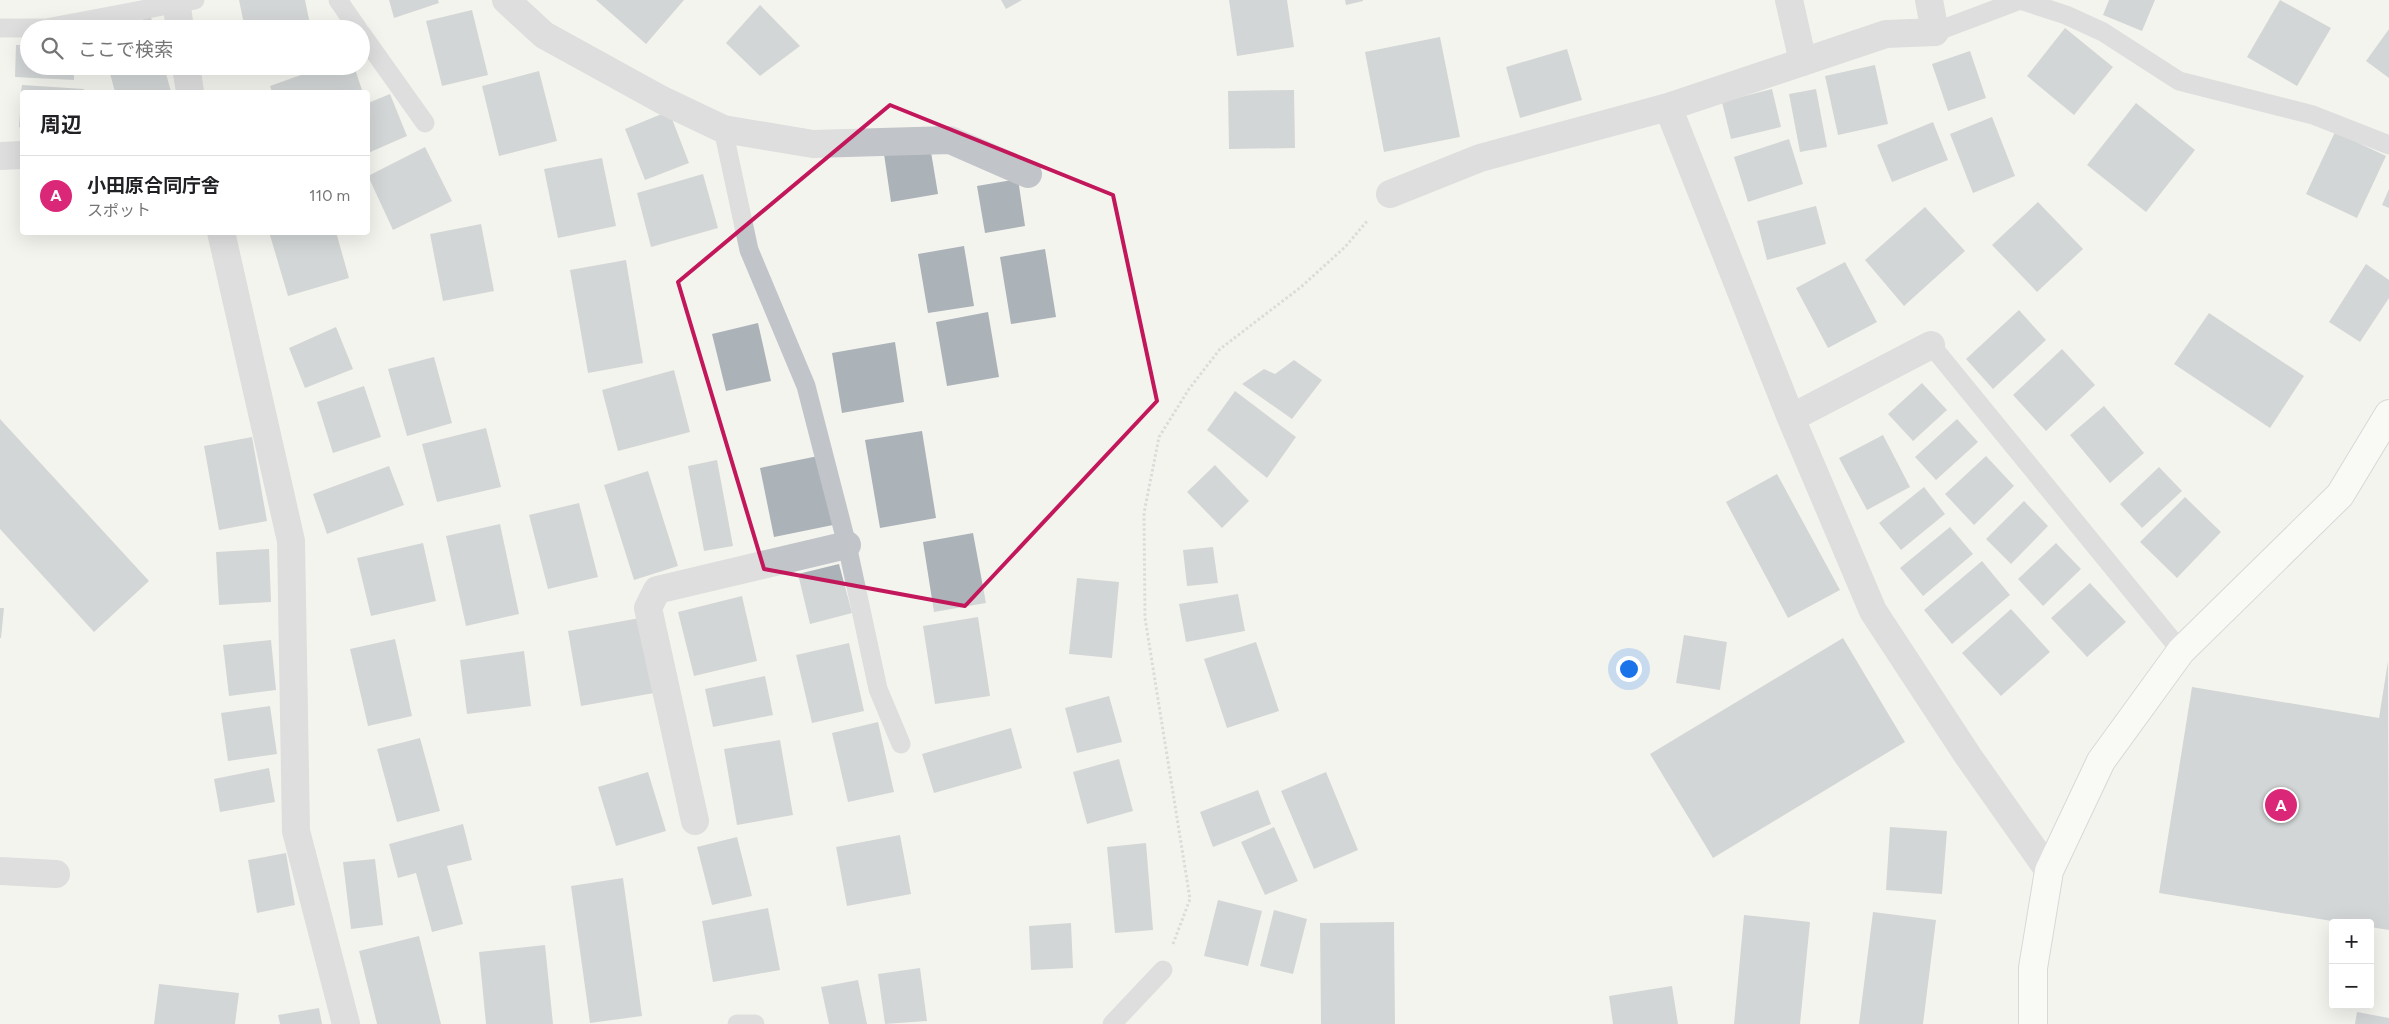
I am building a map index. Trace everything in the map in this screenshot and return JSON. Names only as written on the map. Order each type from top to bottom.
[{"type":"street","points":[[506,0],[544,35],[662,100],[723,128],[813,144],[950,140],[1028,174]]},
{"type":"street","points":[[1790,0],[1803,62]]},
{"type":"street","points":[[1390,194],[1480,158],[1668,108],[1886,34],[1935,32],[1929,0]]},
{"type":"street","points":[[187,75],[190,90]]},
{"type":"street","points":[[1668,108],[1791,418],[1873,611],[1968,756],[2049,871]]},
{"type":"street","points":[[0,156],[20,155]]},
{"type":"street","points":[[222,235],[291,541],[296,832],[346,1024]]},
{"type":"street","points":[[1791,418],[1932,345]]},
{"type":"street","points":[[2033,1024],[2034,968],[2049,871],[2101,761],[2181,652],[2340,495],[2389,414]]},
{"type":"street","points":[[695,821],[648,608],[657,590],[847,545]]},
{"type":"street","points":[[0,870],[56,874]]},
{"type":"lane","points":[[338,0],[352,20]]},
{"type":"lane","points":[[1935,32],[2020,0],[2066,15],[2103,32],[2179,81],[2313,115],[2389,145]]},
{"type":"lane","points":[[100,20],[182,8]]},
{"type":"lane","points":[[0,28],[20,28]]},
{"type":"lane","points":[[370,46],[425,123]]},
{"type":"lane","points":[[723,128],[749,250],[806,386],[847,545],[878,689],[901,744]]},
{"type":"lane","points":[[1932,345],[2181,652]]},
{"type":"lane","points":[[1112,1024],[1163,970]]},
{"type":"lane","points":[[737,1024],[756,1024]]},
{"type":"path","points":[[1163,970],[1190,899],[1145,618],[1144,514],[1159,437],[1189,388],[1220,349],[1301,287],[1345,247],[1390,194]]},
{"type":"highlighted area","points":[[890,105],[1113,195],[1157,401],[965,606],[764,569],[678,282]]},
{"type":"building","points":[[239,0],[305,0],[309,20],[243,20]]},
{"type":"building","points":[[389,0],[438,0],[439,3],[394,18]]},
{"type":"building","points":[[596,0],[684,0],[646,44]]},
{"type":"building","points":[[1001,0],[1022,0],[1006,9]]},
{"type":"building","points":[[1229,0],[1287,0],[1294,47],[1237,56]]},
{"type":"building","points":[[1345,0],[1363,0],[1363,1],[1346,5]]},
{"type":"building","points":[[2109,0],[2155,0],[2142,31],[2103,15]]},
{"type":"building","points":[[2280,0],[2331,28],[2297,86],[2247,57]]},
{"type":"building","points":[[760,5],[800,46],[760,76],[726,43]]},
{"type":"building","points":[[472,10],[488,75],[442,86],[426,21]]},
{"type":"building","points":[[151,17],[152,20],[140,20]]},
{"type":"building","points":[[2065,28],[2113,67],[2074,115],[2027,76]]},
{"type":"building","points":[[2389,29],[2389,78],[2366,61]]},
{"type":"building","points":[[1440,37],[1460,137],[1384,152],[1365,52]]},
{"type":"building","points":[[16,45],[20,45],[20,75],[74,75],[74,80],[15,77]]},
{"type":"building","points":[[1567,49],[1582,100],[1520,118],[1506,67]]},
{"type":"building","points":[[1970,51],[1986,98],[1948,111],[1932,64]]},
{"type":"building","points":[[1875,65],[1888,124],[1838,135],[1825,76]]},
{"type":"building","points":[[539,71],[557,141],[499,156],[482,86]]},
{"type":"building","points":[[110,75],[166,75],[170,90],[114,90]]},
{"type":"building","points":[[301,75],[357,75],[362,90],[271,90],[270,86]]},
{"type":"building","points":[[22,85],[84,89],[84,90],[21,90]]},
{"type":"building","points":[[1772,89],[1781,127],[1731,139],[1722,102]]},
{"type":"building","points":[[1816,89],[1827,147],[1800,152],[1789,94]]},
{"type":"building","points":[[1294,90],[1295,148],[1229,149],[1228,91]]},
{"type":"building","points":[[390,94],[407,136],[370,152],[370,102]]},
{"type":"building","points":[[2136,103],[2195,150],[2146,212],[2087,165]]},
{"type":"building","points":[[669,111],[689,163],[645,180],[625,129]]},
{"type":"building","points":[[1992,117],[2015,176],[1973,193],[1950,134]]},
{"type":"building","points":[[1933,122],[1948,160],[1892,182],[1877,145]]},
{"type":"building","points":[[2335,132],[2386,156],[2357,218],[2306,194]]},
{"type":"building","points":[[1789,139],[1803,184],[1748,202],[1734,157]]},
{"type":"building","points":[[930,146],[938,194],[891,202],[884,154]]},
{"type":"building","points":[[425,147],[452,201],[393,230],[370,180],[370,175]]},
{"type":"building","points":[[602,158],[616,226],[558,238],[544,169]]},
{"type":"building","points":[[703,174],[718,228],[651,247],[637,193]]},
{"type":"building","points":[[1018,179],[1025,226],[985,233],[977,186]]},
{"type":"building","points":[[2389,189],[2389,208],[2382,205]]},
{"type":"building","points":[[2038,202],[2083,249],[2037,292],[1992,245]]},
{"type":"building","points":[[1816,206],[1826,244],[1767,260],[1757,221]]},
{"type":"building","points":[[1925,207],[1965,251],[1904,306],[1865,260]]},
{"type":"building","points":[[481,224],[494,291],[443,301],[430,234]]},
{"type":"building","points":[[270,235],[337,235],[349,278],[288,296]]},
{"type":"building","points":[[964,246],[974,306],[928,313],[918,254]]},
{"type":"building","points":[[1045,249],[1056,317],[1011,324],[1000,257]]},
{"type":"building","points":[[626,260],[643,363],[588,373],[570,270]]},
{"type":"building","points":[[1845,262],[1877,322],[1828,348],[1796,288]]},
{"type":"building","points":[[2366,264],[2389,280],[2389,298],[2360,342],[2329,322]]},
{"type":"building","points":[[2019,310],[2046,340],[1993,389],[1966,359]]},
{"type":"building","points":[[988,312],[999,377],[947,386],[936,322]]},
{"type":"building","points":[[2209,313],[2304,376],[2270,428],[2174,364]]},
{"type":"building","points":[[758,323],[771,381],[726,391],[712,334]]},
{"type":"building","points":[[336,327],[353,369],[305,388],[289,348]]},
{"type":"building","points":[[895,342],[904,402],[842,413],[832,353]]},
{"type":"building","points":[[2062,349],[2095,385],[2046,431],[2013,395]]},
{"type":"building","points":[[434,357],[452,423],[407,436],[388,369]]},
{"type":"building","points":[[1294,360],[1322,380],[1292,419],[1242,384],[1264,369],[1275,374]]},
{"type":"building","points":[[674,370],[690,432],[618,451],[602,390]]},
{"type":"building","points":[[1922,383],[1947,410],[1913,441],[1888,414]]},
{"type":"building","points":[[364,386],[381,437],[333,453],[317,402]]},
{"type":"building","points":[[1235,391],[1296,437],[1267,478],[1207,430]]},
{"type":"building","points":[[2104,406],[2144,453],[2110,483],[2070,435]]},
{"type":"building","points":[[0,419],[149,581],[94,632],[0,529]]},
{"type":"building","points":[[1957,419],[1978,442],[1936,480],[1915,457]]},
{"type":"building","points":[[486,428],[501,487],[437,502],[422,444]]},
{"type":"building","points":[[922,431],[936,518],[880,528],[865,440]]},
{"type":"building","points":[[1883,435],[1910,487],[1867,510],[1839,458]]},
{"type":"building","points":[[252,437],[267,521],[219,530],[204,446]]},
{"type":"building","points":[[818,456],[833,525],[774,537],[760,468]]},
{"type":"building","points":[[1986,456],[2014,486],[1974,525],[1945,494]]},
{"type":"building","points":[[717,460],[733,546],[704,551],[688,466]]},
{"type":"building","points":[[1215,465],[1249,501],[1222,528],[1187,492]]},
{"type":"building","points":[[389,466],[404,505],[327,534],[313,494]]},
{"type":"building","points":[[2159,467],[2182,491],[2142,528],[2120,504]]},
{"type":"building","points":[[648,471],[678,566],[634,580],[604,485]]},
{"type":"building","points":[[1777,474],[1840,590],[1788,618],[1726,502]]},
{"type":"building","points":[[1924,487],[1945,514],[1901,550],[1879,523]]},
{"type":"building","points":[[2185,497],[2221,532],[2177,578],[2140,542]]},
{"type":"building","points":[[2024,501],[2048,526],[2011,564],[1986,539]]},
{"type":"building","points":[[579,503],[598,577],[548,589],[529,515]]},
{"type":"building","points":[[500,524],[519,614],[466,626],[446,536]]},
{"type":"building","points":[[1950,527],[1973,554],[1923,596],[1900,568]]},
{"type":"building","points":[[973,533],[986,603],[934,612],[923,542]]},
{"type":"building","points":[[423,543],[436,601],[371,616],[357,558]]},
{"type":"building","points":[[2056,543],[2081,569],[2043,606],[2018,579]]},
{"type":"building","points":[[1213,547],[1218,583],[1187,586],[1183,550]]},
{"type":"building","points":[[269,549],[271,602],[219,605],[216,552]]},
{"type":"building","points":[[1982,561],[2010,595],[1952,644],[1924,610]]},
{"type":"building","points":[[839,564],[852,613],[810,624],[798,574]]},
{"type":"building","points":[[1077,578],[1119,582],[1112,658],[1069,654]]},
{"type":"building","points":[[2090,583],[2126,622],[2087,657],[2051,618]]},
{"type":"building","points":[[1238,594],[1245,631],[1186,642],[1179,604]]},
{"type":"building","points":[[742,596],[757,661],[694,676],[678,612]]},
{"type":"building","points":[[0,608],[4,608],[1,638],[0,638]]},
{"type":"building","points":[[2011,609],[2050,652],[2001,696],[1962,653]]},
{"type":"building","points":[[978,617],[990,696],[935,704],[923,626]]},
{"type":"building","points":[[640,618],[654,693],[581,706],[568,631]]},
{"type":"building","points":[[1684,635],[1727,642],[1720,690],[1676,683]]},
{"type":"building","points":[[1843,638],[1905,742],[1713,858],[1650,754]]},
{"type":"building","points":[[395,639],[412,716],[368,726],[350,649]]},
{"type":"building","points":[[271,640],[276,690],[229,696],[223,645]]},
{"type":"building","points":[[1256,642],[1279,711],[1227,728],[1204,659]]},
{"type":"building","points":[[849,643],[864,711],[812,723],[796,655]]},
{"type":"building","points":[[524,651],[531,706],[467,714],[460,660]]},
{"type":"building","points":[[2388,661],[2389,930],[2374,928],[2374,919],[2329,919],[2329,921],[2159,893],[2192,687],[2379,718]]},
{"type":"building","points":[[765,676],[773,715],[713,727],[705,689]]},
{"type":"building","points":[[1109,696],[1122,742],[1077,753],[1065,708]]},
{"type":"building","points":[[270,706],[277,754],[228,761],[221,713]]},
{"type":"building","points":[[878,722],[894,792],[848,802],[832,733]]},
{"type":"building","points":[[1011,728],[1022,768],[934,793],[922,754]]},
{"type":"building","points":[[420,738],[440,811],[397,822],[377,749]]},
{"type":"building","points":[[780,740],[793,815],[737,825],[724,749]]},
{"type":"building","points":[[1119,759],[1133,811],[1087,824],[1073,772]]},
{"type":"building","points":[[269,768],[275,802],[220,812],[214,779]]},
{"type":"building","points":[[648,772],[666,831],[616,846],[598,787]]},
{"type":"building","points":[[1326,772],[1358,850],[1314,869],[1281,791]]},
{"type":"building","points":[[1258,790],[1271,824],[1213,847],[1200,812]]},
{"type":"building","points":[[463,824],[472,860],[447,866],[463,924],[432,932],[416,873],[398,878],[389,844]]},
{"type":"building","points":[[1274,827],[1298,881],[1265,895],[1241,842]]},
{"type":"building","points":[[1890,827],[1947,831],[1942,894],[1886,890]]},
{"type":"building","points":[[900,835],[911,894],[847,906],[836,847]]},
{"type":"building","points":[[737,837],[752,896],[712,905],[697,847]]},
{"type":"building","points":[[1146,843],[1153,930],[1115,933],[1107,847]]},
{"type":"building","points":[[286,853],[295,905],[257,913],[248,860]]},
{"type":"building","points":[[375,859],[383,925],[351,929],[343,862]]},
{"type":"building","points":[[623,878],[642,1016],[590,1023],[571,886]]},
{"type":"building","points":[[1218,900],[1262,911],[1248,966],[1204,956]]},
{"type":"building","points":[[768,908],[780,970],[713,982],[702,921]]},
{"type":"building","points":[[1274,910],[1307,919],[1293,974],[1260,966]]},
{"type":"building","points":[[1873,912],[1936,920],[1923,1024],[1859,1024]]},
{"type":"building","points":[[1744,915],[1810,922],[1800,1024],[1734,1024]]},
{"type":"building","points":[[1394,922],[1395,1024],[1321,1024],[1320,923]]},
{"type":"building","points":[[1071,923],[1073,968],[1031,970],[1029,926]]},
{"type":"building","points":[[419,936],[441,1024],[377,1024],[359,951]]},
{"type":"building","points":[[545,945],[553,1024],[486,1024],[479,952]]},
{"type":"building","points":[[920,968],[927,1021],[885,1024],[878,974]]},
{"type":"building","points":[[858,980],[867,1024],[829,1024],[821,987]]},
{"type":"building","points":[[159,984],[239,993],[235,1024],[154,1024]]},
{"type":"building","points":[[1672,986],[1678,1024],[1613,1024],[1609,996]]},
{"type":"building","points":[[319,1008],[322,1024],[280,1024],[278,1015]]},
{"type":"building","points":[[2357,1012],[2389,1018],[2389,1024],[2355,1024]]},
{"type":"place","name":"小田原合同庁舎","points":[[2281,805]]}]
